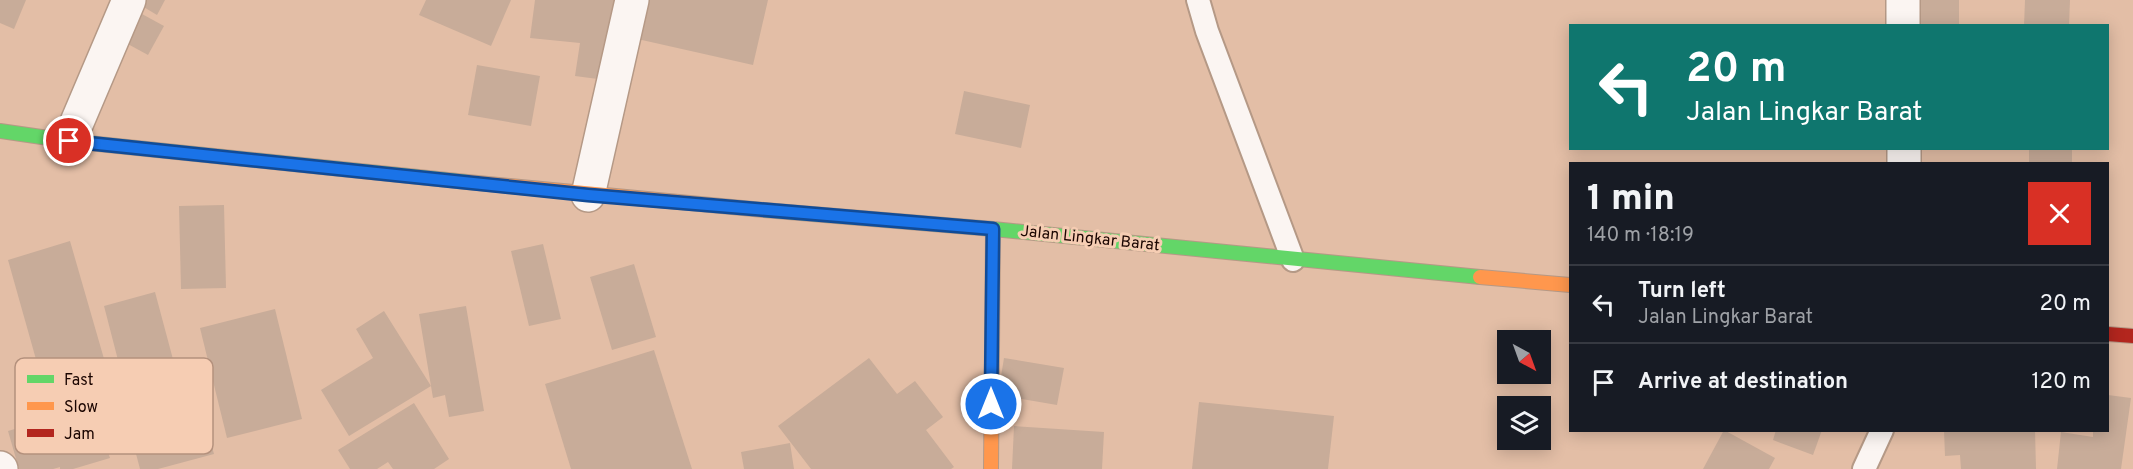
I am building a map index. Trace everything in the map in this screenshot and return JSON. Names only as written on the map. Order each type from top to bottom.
[{"type":"main road","name":"Jalan Lingkar Barat","points":[[0,131],[69,141],[588,195],[993,229],[1293,260],[1569,285]]},
{"type":"main road","points":[[991,469],[993,229]]},
{"type":"main road","points":[[2109,334],[2133,336]]},
{"type":"street","points":[[69,141],[129,0]]},
{"type":"street","points":[[588,195],[632,0]]},
{"type":"street","points":[[1903,0],[1903,24]]},
{"type":"lane","points":[[1198,0],[1207,32],[1293,260]]},
{"type":"lane","points":[[1864,469],[1881,432]]},
{"type":"building","points":[[0,0],[26,0],[14,29],[0,23]]},
{"type":"building","points":[[132,0],[165,0],[157,15]]},
{"type":"building","points":[[426,0],[511,0],[491,46],[419,15]]},
{"type":"building","points":[[535,0],[624,0],[613,81],[575,76],[580,43],[530,38]]},
{"type":"building","points":[[641,0],[768,0],[753,65],[633,38]]},
{"type":"building","points":[[1916,0],[1959,0],[1959,24],[1916,24]]},
{"type":"building","points":[[2025,0],[2070,0],[2069,24],[2024,24]]},
{"type":"building","points":[[131,8],[164,26],[148,55],[115,37]]},
{"type":"building","points":[[477,65],[540,76],[531,126],[468,115]]},
{"type":"building","points":[[964,91],[1030,105],[1021,148],[955,134]]},
{"type":"building","points":[[2029,150],[2072,150],[2072,162],[2029,162]]},
{"type":"building","points":[[224,205],[226,288],[181,289],[179,206]]},
{"type":"building","points":[[70,241],[104,358],[36,358],[8,260]]},
{"type":"building","points":[[543,244],[561,319],[529,326],[511,251]]},
{"type":"building","points":[[634,264],[656,337],[612,350],[590,277]]},
{"type":"building","points":[[155,292],[173,358],[117,358],[104,306]]},
{"type":"building","points":[[466,306],[484,411],[449,417],[445,395],[433,398],[419,314]]},
{"type":"building","points":[[275,309],[302,419],[227,438],[213,381],[213,358],[207,358],[200,328]]},
{"type":"building","points":[[384,311],[431,386],[349,436],[321,390],[373,358],[356,329]]},
{"type":"building","points":[[654,350],[692,469],[571,469],[545,384]]},
{"type":"building","points":[[869,358],[897,394],[915,381],[943,417],[926,430],[954,467],[951,469],[811,469],[778,426]]},
{"type":"building","points":[[1004,358],[1064,368],[1057,405],[998,395]]},
{"type":"building","points":[[2109,395],[2131,398],[2121,469],[2057,469],[2061,432],[2093,437],[2093,432],[2109,432]]},
{"type":"building","points":[[1199,402],[1334,416],[1328,469],[1192,469]]},
{"type":"building","points":[[414,403],[449,459],[434,469],[393,469],[388,462],[377,469],[350,469],[338,450]]},
{"type":"building","points":[[1014,426],[1104,432],[1102,469],[1012,469]]},
{"type":"building","points":[[15,429],[15,454],[109,454],[110,458],[73,469],[60,469],[60,467],[19,469],[8,431]]},
{"type":"building","points":[[1723,432],[1728,432],[1775,458],[1769,469],[1703,469]]},
{"type":"building","points":[[1775,432],[1821,432],[1813,455],[1773,440]]},
{"type":"building","points":[[1944,432],[2035,432],[2036,469],[1961,469],[1960,455],[1945,456]]},
{"type":"building","points":[[790,443],[794,469],[744,469],[741,452]]},
{"type":"building","points":[[213,450],[214,454],[158,469],[140,469],[136,454],[213,454]]},
{"type":"traffic: fast","points":[[0,131],[69,141],[467,182]]},
{"type":"traffic: fast","points":[[764,210],[993,229],[1480,277]]},
{"type":"traffic: slow","points":[[467,182],[764,210]]},
{"type":"traffic: slow","points":[[991,469],[993,229]]},
{"type":"traffic: slow","points":[[1480,277],[1569,285]]},
{"type":"traffic: jam","points":[[2109,334],[2133,336]]},
{"type":"route","points":[[69,141],[588,195],[993,229],[991,404]]}]
